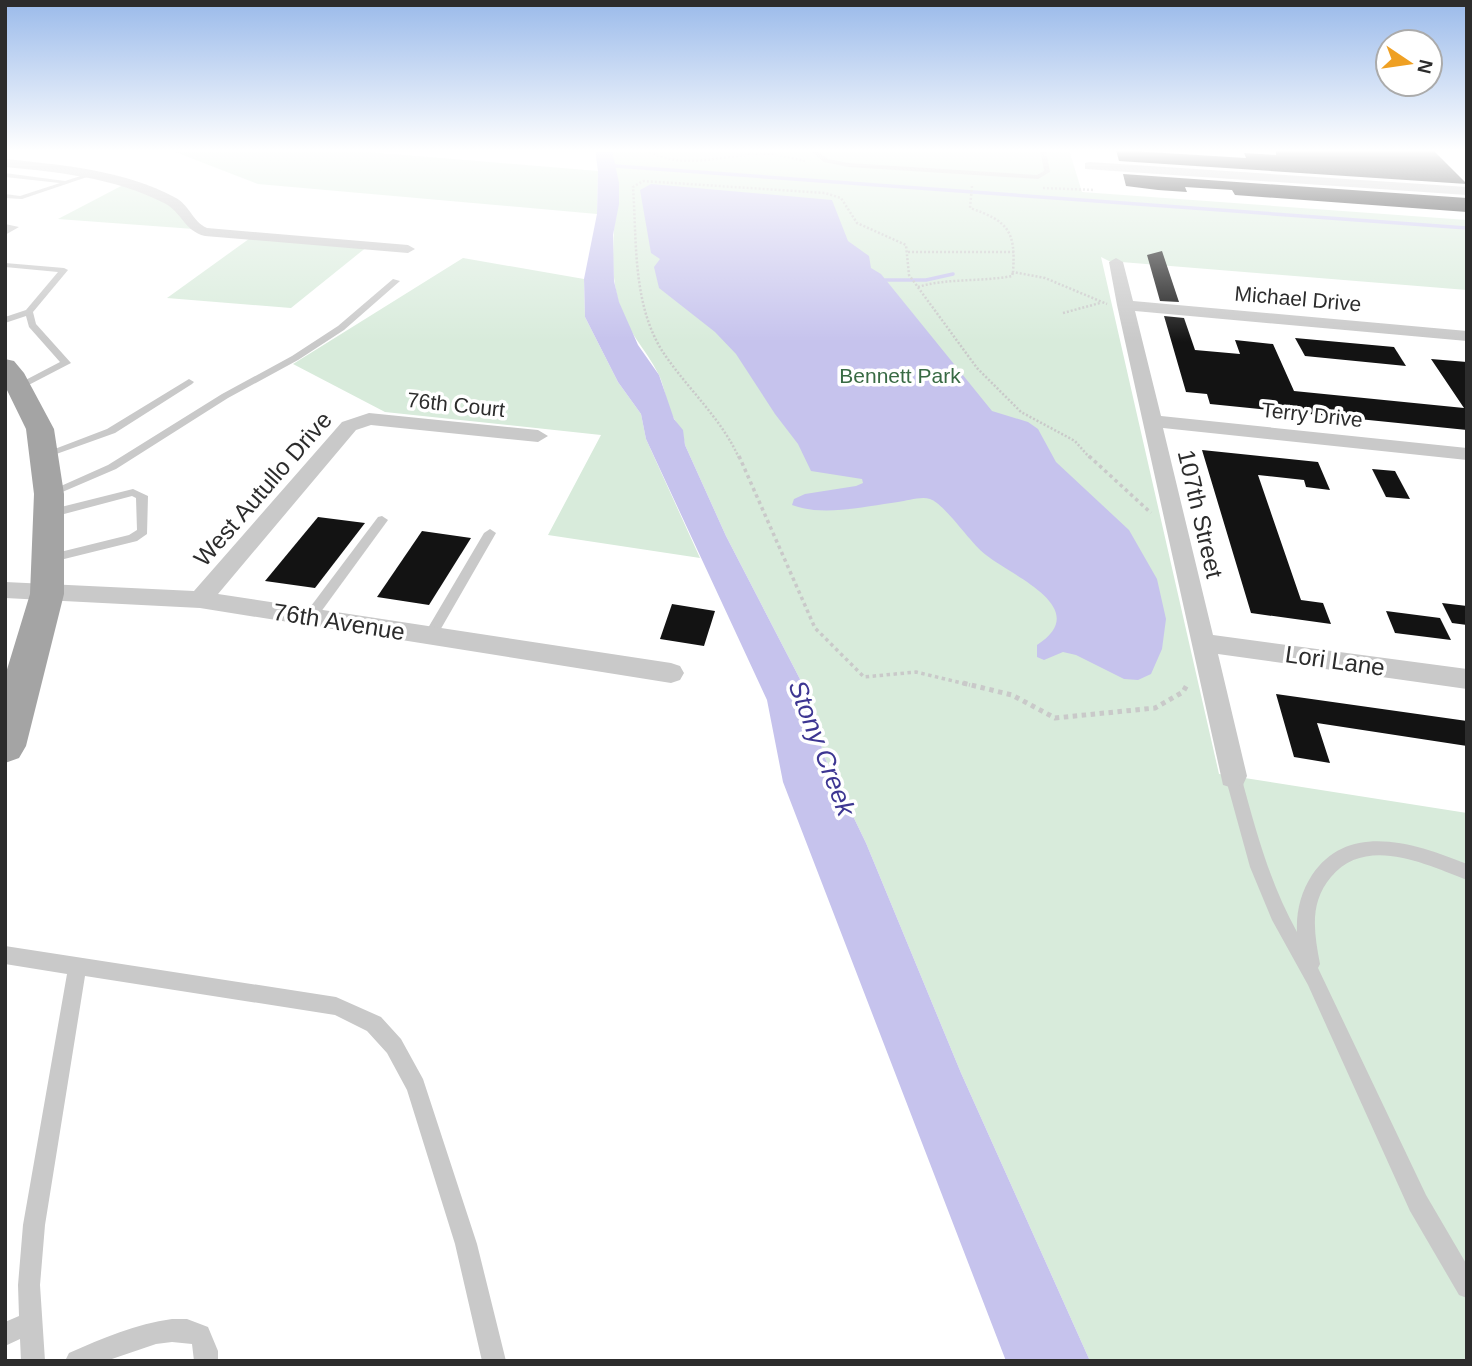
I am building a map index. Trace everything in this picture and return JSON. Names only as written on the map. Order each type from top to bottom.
[{"type":"main road","points":[[8,730],[48,577],[49,504],[40,429],[15,385]]},
{"type":"street","points":[[183,214],[189,226],[205,232],[408,249]]},
{"type":"street","name":"107th Street","points":[[1116,262],[1233,776]]},
{"type":"street","name":"Michael Drive","points":[[1125,305],[1467,336]]},
{"type":"street","name":"76th Court","points":[[369,419],[538,436]]},
{"type":"street","name":"West Autullo Drive","points":[[200,600],[349,426],[369,419]]},
{"type":"street","name":"Terry Drive","points":[[1152,421],[1467,454]]},
{"type":"street","name":"76th Avenue","points":[[5,590],[48,577],[671,673]]},
{"type":"street","name":"Lori Lane","points":[[1204,649],[1467,679]]},
{"type":"lane","points":[[5,226],[15,228],[5,233]]},
{"type":"lane","points":[[5,265],[64,270],[29,312],[5,320]]},
{"type":"lane","points":[[49,504],[225,396],[295,358],[341,328],[396,281]]},
{"type":"lane","points":[[15,385],[66,363],[32,325],[29,312]]},
{"type":"lane","points":[[44,455],[111,431],[189,382]]},
{"type":"lane","points":[[48,577],[143,531],[142,496],[133,492],[49,504]]},
{"type":"lane","points":[[310,617],[382,520]]},
{"type":"lane","points":[[430,636],[491,533]]},
{"type":"lane","points":[[1233,776],[1258,866],[1278,914],[1314,979],[1418,1203],[1467,1287]]},
{"type":"lane","points":[[1314,979],[1306,939],[1306,909],[1315,887],[1328,867],[1346,853],[1365,848],[1393,850],[1431,858],[1467,872]]},
{"type":"lane","points":[[5,955],[336,1006],[374,1024],[394,1046],[416,1086],[466,1244],[494,1361]]},
{"type":"lane","points":[[33,1361],[29,1285],[34,1225],[78,965]]},
{"type":"lane","points":[[5,1334],[32,1322]]},
{"type":"lane","points":[[77,1361],[145,1336],[177,1329],[189,1329],[200,1335],[206,1351],[206,1361]]},
{"type":"path","points":[[635,214],[640,299],[665,356],[730,437],[815,628],[864,677],[916,672],[1012,695],[1055,718],[1155,708],[1183,692],[1204,649]]},
{"type":"path","points":[[851,214],[857,223],[900,241],[908,252],[909,275],[945,321],[969,359],[1021,412],[1074,440],[1097,466],[1178,536]]},
{"type":"path","points":[[918,287],[934,282],[990,281],[1012,276],[1016,244],[1010,231],[988,214]]},
{"type":"path","points":[[908,252],[1015,252]]},
{"type":"path","points":[[1013,272],[1045,278],[1101,303],[1125,305]]},
{"type":"path","points":[[1063,313],[1101,303]]},
{"type":"green space","points":[[68,214],[180,214],[194,229],[58,219]]},
{"type":"green space","name":"Bennett Park","points":[[615,214],[1381,214],[1467,220],[1467,290],[1109,261],[1101,257],[1219,774],[1467,813],[1467,1361],[1090,1361],[961,1073],[866,843],[825,758],[802,683],[726,536],[671,412],[659,375],[622,312],[614,281]]},
{"type":"green space","points":[[253,236],[368,246],[291,308],[167,298]]},
{"type":"green space","points":[[463,258],[584,279],[585,317],[618,382],[641,414],[646,439],[700,558],[548,535],[601,435],[385,412],[293,364]]},
{"type":"water","points":[[597,214],[617,214],[613,235],[614,281],[619,302],[638,345],[659,375],[674,419],[683,430],[685,445],[726,536],[802,683],[825,758],[866,843],[961,1073],[1090,1361],[1006,1361],[783,782],[767,700],[646,439],[641,414],[618,382],[585,317],[584,279]]},
{"type":"water","points":[[644,214],[837,214],[848,241],[869,256],[871,268],[881,274],[992,411],[1028,422],[1038,429],[1056,462],[1129,530],[1157,579],[1166,619],[1162,649],[1151,674],[1138,680],[1124,679],[1076,655],[1063,652],[1044,660],[1037,657],[1037,645],[1052,631],[1057,618],[1053,606],[1029,583],[986,555],[943,508],[930,499],[918,498],[831,510],[792,505],[794,499],[805,494],[856,486],[863,483],[862,479],[811,471],[798,444],[736,354],[715,332],[659,288],[654,267],[660,259],[651,253]]},
{"type":"building","points":[[1162,251],[1179,302],[1160,301],[1147,255]]},
{"type":"building","points":[[1164,316],[1184,318],[1195,350],[1240,354],[1235,340],[1273,344],[1294,391],[1464,408],[1431,359],[1467,362],[1467,430],[1210,404],[1207,394],[1186,392]]},
{"type":"building","points":[[1295,338],[1394,347],[1406,366],[1305,356]]},
{"type":"building","points":[[1202,450],[1318,462],[1330,490],[1306,487],[1304,480],[1258,475],[1301,600],[1323,603],[1331,624],[1251,613]]},
{"type":"building","points":[[1372,469],[1395,471],[1410,499],[1386,497]]},
{"type":"building","points":[[318,517],[365,523],[315,588],[265,581]]},
{"type":"building","points":[[422,531],[471,538],[429,605],[377,597]]},
{"type":"building","points":[[1442,603],[1467,606],[1467,625],[1452,623]]},
{"type":"building","points":[[672,604],[715,611],[704,646],[660,639]]},
{"type":"building","points":[[1386,611],[1440,618],[1451,640],[1395,633]]},
{"type":"building","points":[[1276,694],[1467,721],[1467,746],[1317,723],[1330,763],[1294,757]]},
{"type":"waterway","points":[[1271,214],[1467,228]]},
{"type":"waterway","points":[[885,280],[926,280],[953,274]]},
{"type":"water label","name":"Stony Creek","points":[[822,748]]}]
